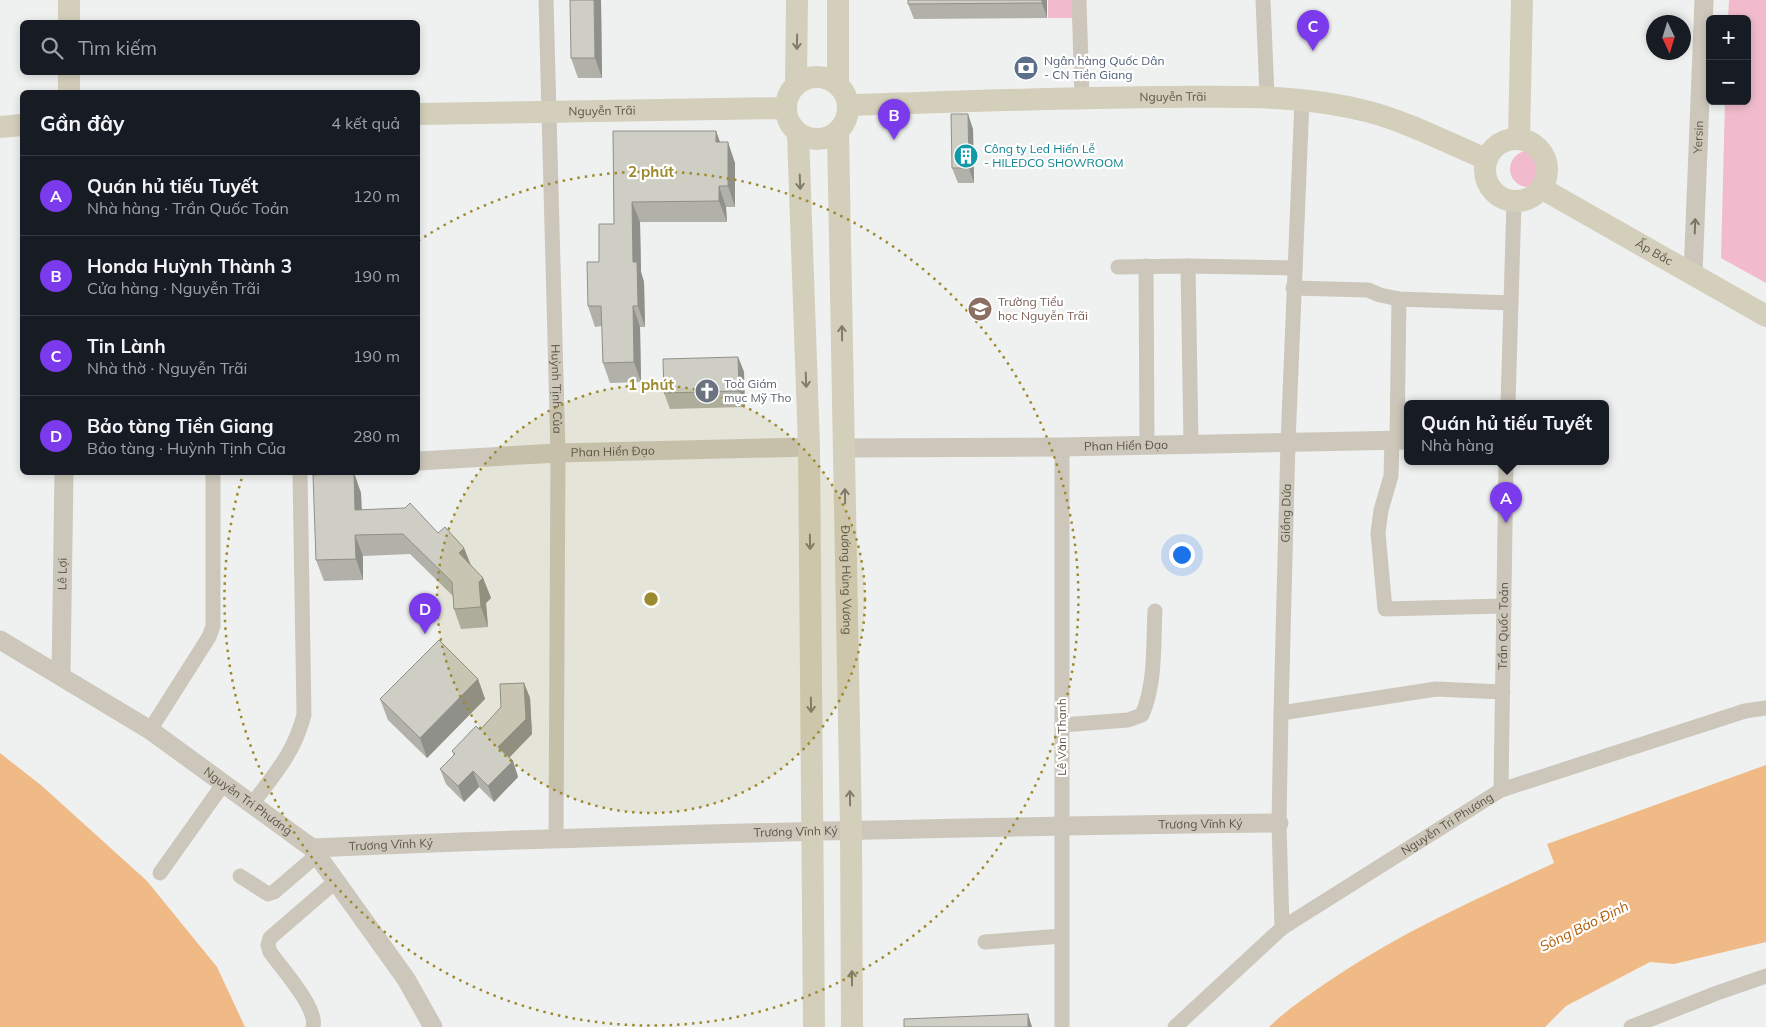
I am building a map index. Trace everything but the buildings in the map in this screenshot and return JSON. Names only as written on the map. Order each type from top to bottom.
[{"type":"main road","points":[[69,0],[69,20]]},
{"type":"main road","points":[[796,85],[798,0]]},
{"type":"main road","points":[[838,0],[838,85]]},
{"type":"main road","points":[[1519,138],[1522,0]]},
{"type":"main road","points":[[69,75],[69,90]]},
{"type":"main road","points":[[817,77],[830,78],[838,85],[846,94],[849,105],[845,124],[838,132],[828,138],[819,140],[798,134],[792,127],[786,108],[790,92],[796,85],[806,79],[817,77]]},
{"type":"main road","name":"Nguyễn Trãi","points":[[849,105],[1082,98],[1267,96],[1370,112],[1486,160]]},
{"type":"main road","name":"Nguyễn Trãi","points":[[420,114],[786,108]]},
{"type":"main road","points":[[0,127],[20,124]]},
{"type":"main road","name":"Đường Hùng Vương","points":[[838,132],[851,829],[852,1027]]},
{"type":"main road","points":[[798,134],[809,447],[814,1027]]},
{"type":"main road","points":[[1519,138],[1536,146],[1546,162],[1548,171],[1541,188],[1525,200],[1514,202],[1496,195],[1489,188],[1484,169],[1486,160],[1495,146],[1502,141],[1519,138]]},
{"type":"main road","name":"Ấp Bắc","points":[[1541,188],[1766,316]]},
{"type":"street","name":"Huỳnh Tịnh Của","points":[[546,0],[558,452],[556,837]]},
{"type":"street","points":[[1079,0],[1082,98]]},
{"type":"street","points":[[1263,0],[1267,96]]},
{"type":"street","name":"Yersin","points":[[1693,275],[1704,0]]},
{"type":"street","name":"Giồng Dứa","points":[[1282,928],[1279,823],[1281,713],[1293,288],[1302,100]]},
{"type":"street","points":[[1508,400],[1514,202]]},
{"type":"street","points":[[1146,266],[1147,445]]},
{"type":"street","points":[[1188,266],[1191,444]]},
{"type":"street","points":[[1118,267],[1295,268]]},
{"type":"street","points":[[1293,288],[1368,290],[1399,299],[1511,303]]},
{"type":"street","points":[[1399,299],[1399,440],[1381,510],[1378,533],[1385,609],[1504,606]]},
{"type":"street","name":"Phan Hiển Đạo","points":[[845,448],[1062,447],[1399,440]]},
{"type":"street","name":"Phan Hiển Đạo","points":[[420,461],[558,452],[809,447]]},
{"type":"street","name":"Lê Văn Thạnh","points":[[1062,447],[1062,1027]]},
{"type":"street","name":"Trần Quốc Toản","points":[[1501,790],[1506,465]]},
{"type":"street","name":"Lê Lợi","points":[[61,675],[64,475]]},
{"type":"street","points":[[150,730],[213,626],[213,475]]},
{"type":"street","points":[[253,803],[286,759],[297,739],[304,715],[300,475]]},
{"type":"street","points":[[1062,724],[1128,720],[1142,715],[1150,695],[1155,611]]},
{"type":"street","name":"Nguyễn Tri Phương","points":[[0,640],[150,730],[253,803],[314,851],[406,979],[433,1027]]},
{"type":"street","points":[[1281,713],[1436,689],[1503,692]]},
{"type":"street","name":"Nguyễn Tri Phương","points":[[1175,1027],[1282,928],[1501,790],[1745,711],[1766,708]]},
{"type":"street","points":[[160,873],[224,783]]},
{"type":"street","name":"Trương Vĩnh Ký","points":[[314,851],[556,837],[851,829],[1279,823]]},
{"type":"street","points":[[240,876],[268,894],[274,892],[314,851]]},
{"type":"street","points":[[313,1027],[315,1021],[311,1009],[270,952],[268,945],[270,938],[336,881]]},
{"type":"street","points":[[985,942],[1062,936]]},
{"type":"street","points":[[1632,1027],[1716,992],[1766,976]]},
{"type":"shaded area","points":[[1048,0],[1083,0],[1083,18],[1048,18]]},
{"type":"shaded area","points":[[1729,0],[1766,0],[1766,283],[1721,258],[1725,105],[1751,105],[1751,15],[1728,15]]},
{"type":"shaded area","points":[[1528,151],[1541,156],[1546,169],[1541,182],[1528,187],[1515,182],[1510,169],[1515,156]]},
{"type":"water","points":[[0,753],[42,786],[147,881],[217,967],[245,1027],[0,1027]]},
{"type":"water","name":"Sông Bảo Định","points":[[1766,765],[1766,942],[1674,964],[1650,962],[1566,1006],[1545,1027],[1269,1027],[1289,1009],[1353,965],[1437,918],[1554,863],[1547,844]]},
{"type":"place","name":"Tin Lành","points":[[1313,51]]},
{"type":"place","name":"Ngân hàng Quốc Dân - CN Tiền Giang","points":[[1026,68]]},
{"type":"place","name":"Honda Huỳnh Thành 3","points":[[894,140]]},
{"type":"place","name":"Công ty Led Hiến Lễ - HILEDCO SHOWROOM","points":[[966,156]]},
{"type":"place","name":"Trường Tiểu học Nguyễn Trãi","points":[[980,309]]},
{"type":"place","name":"Toà Giám mục Mỹ Tho","points":[[707,391]]},
{"type":"place","name":"Quán hủ tiếu Tuyết","points":[[1506,523]]},
{"type":"place","name":"Bảo tàng Tiền Giang","points":[[425,634]]}]
